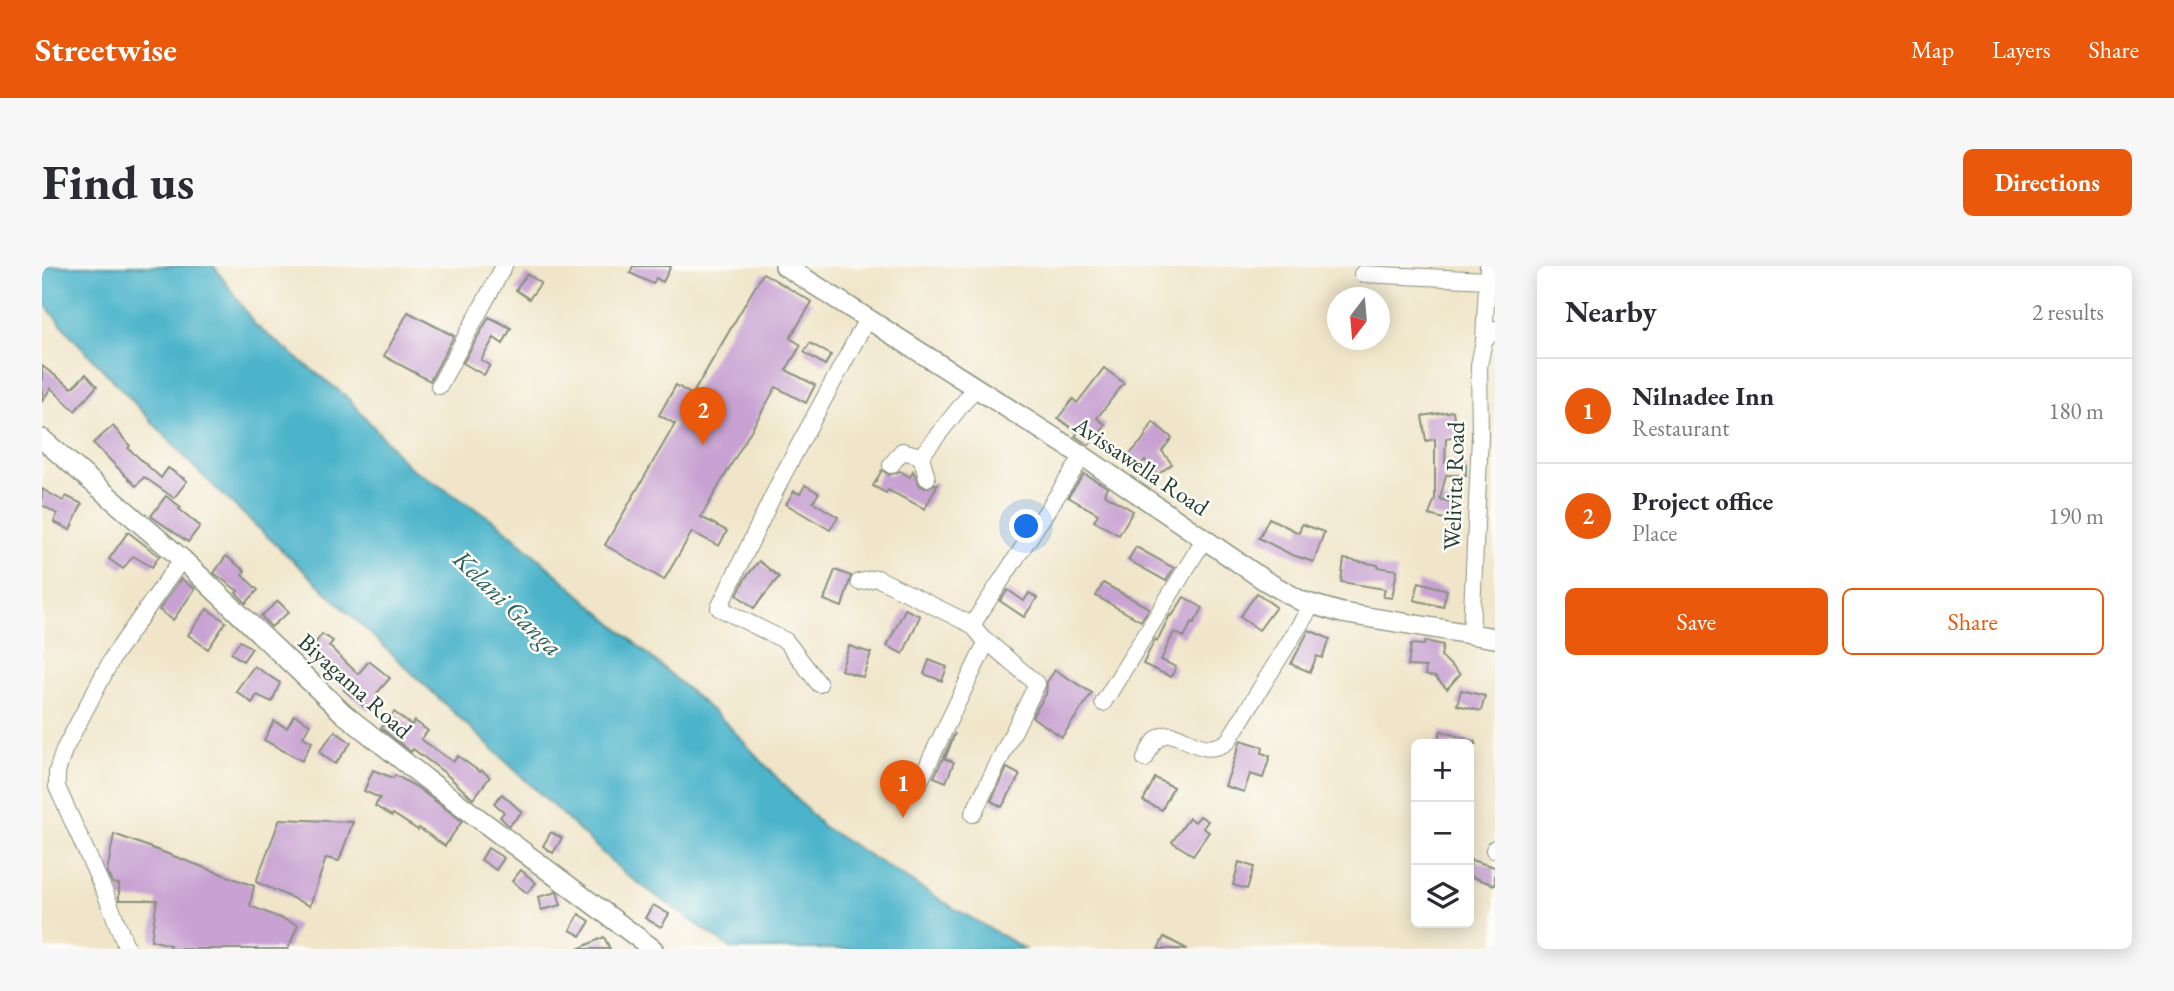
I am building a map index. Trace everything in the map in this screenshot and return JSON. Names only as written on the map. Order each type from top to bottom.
[{"type":"main road","name":"Avissawella Road","points":[[785,266],[1083,456],[1264,580],[1312,605],[1342,613],[1495,638]]},
{"type":"main road","name":"Biyagama Road","points":[[42,439],[182,559],[344,714],[653,949]]},
{"type":"street","points":[[439,386],[504,266]]},
{"type":"street","points":[[1362,274],[1401,271],[1488,273]]},
{"type":"street","name":"Welivita Road","points":[[1471,634],[1480,436],[1488,412],[1479,365],[1490,335],[1488,273]]},
{"type":"street","points":[[819,684],[786,641],[719,608],[783,475],[867,318]]},
{"type":"street","points":[[922,456],[976,387]]},
{"type":"street","points":[[891,465],[902,451],[922,456]]},
{"type":"street","points":[[922,456],[927,478]]},
{"type":"street","points":[[972,625],[1083,456]]},
{"type":"street","points":[[1103,703],[1205,538]]},
{"type":"street","points":[[127,949],[106,895],[57,787],[57,772],[64,750],[114,655],[182,559]]},
{"type":"street","points":[[859,582],[877,578],[972,625],[986,641],[1037,684],[973,814]]},
{"type":"street","points":[[1145,759],[1152,740],[1162,734],[1172,734],[1205,749],[1218,748],[1228,740],[1312,605]]},
{"type":"street","points":[[918,785],[986,641]]},
{"type":"water","name":"Kelani Ganga","points":[[42,266],[214,266],[255,325],[348,398],[408,466],[498,523],[726,723],[822,826],[1025,949],[732,949],[624,873],[199,472],[42,301]]},
{"type":"building","points":[[633,266],[671,266],[663,282],[656,278],[653,284],[630,273]]},
{"type":"building","points":[[763,273],[812,302],[790,338],[801,345],[786,370],[815,385],[806,403],[776,387],[701,517],[727,531],[719,546],[692,532],[664,580],[605,545],[675,424],[659,415],[676,385],[692,395]]},
{"type":"building","points":[[527,274],[541,283],[529,299],[516,290]]},
{"type":"building","points":[[408,312],[454,336],[430,381],[384,356]]},
{"type":"building","points":[[489,317],[511,328],[503,344],[494,338],[481,360],[490,365],[484,375],[463,363]]},
{"type":"building","points":[[810,343],[831,355],[825,365],[804,352]]},
{"type":"building","points":[[42,366],[72,388],[86,374],[97,386],[75,411],[51,388],[42,401]]},
{"type":"building","points":[[1104,368],[1124,383],[1097,418],[1106,425],[1089,445],[1075,436],[1078,433],[1058,418],[1073,399],[1077,403]]},
{"type":"building","points":[[1453,411],[1457,436],[1446,438],[1445,463],[1466,464],[1466,475],[1446,475],[1440,499],[1457,504],[1452,521],[1429,515],[1435,498],[1435,439],[1426,441],[1422,416]]},
{"type":"building","points":[[1153,422],[1172,438],[1162,451],[1172,464],[1157,475],[1145,460],[1139,466],[1128,456],[1142,441]]},
{"type":"building","points":[[113,426],[130,446],[128,448],[161,478],[168,468],[187,481],[174,498],[144,477],[136,486],[93,443]]},
{"type":"building","points":[[882,470],[889,475],[900,471],[910,477],[913,471],[919,485],[925,488],[938,483],[925,509],[888,490],[886,493],[873,486]]},
{"type":"building","points":[[1084,474],[1107,487],[1104,494],[1133,511],[1119,535],[1094,521],[1098,514],[1068,497]]},
{"type":"building","points":[[805,485],[819,493],[813,502],[838,517],[830,530],[786,504],[794,491],[800,494]]},
{"type":"building","points":[[42,489],[63,501],[66,496],[82,504],[70,530],[54,522],[57,514],[42,505]]},
{"type":"building","points":[[166,496],[200,526],[188,542],[151,516]]},
{"type":"building","points":[[1269,518],[1299,533],[1302,524],[1324,532],[1314,562],[1292,555],[1259,538]]},
{"type":"building","points":[[128,532],[159,556],[152,567],[133,556],[123,569],[109,559]]},
{"type":"building","points":[[1136,547],[1174,568],[1166,581],[1128,560]]},
{"type":"building","points":[[226,556],[245,571],[242,575],[258,590],[246,603],[236,593],[238,591],[214,573]]},
{"type":"building","points":[[1344,559],[1397,570],[1392,598],[1383,597],[1385,589],[1341,582]]},
{"type":"building","points":[[759,561],[779,577],[754,608],[737,595],[746,577]]},
{"type":"building","points":[[835,570],[851,576],[842,607],[824,600]]},
{"type":"building","points":[[181,579],[195,589],[173,620],[159,610]]},
{"type":"building","points":[[1419,582],[1447,590],[1443,607],[1414,600]]},
{"type":"building","points":[[1103,583],[1149,608],[1141,621],[1096,596]]},
{"type":"building","points":[[1008,590],[1024,601],[1029,593],[1037,598],[1024,617],[1000,601]]},
{"type":"building","points":[[1257,593],[1276,607],[1259,630],[1240,617]]},
{"type":"building","points":[[1184,597],[1203,608],[1184,637],[1174,632],[1161,660],[1176,667],[1171,677],[1143,664],[1155,639],[1157,641],[1170,615],[1172,616]]},
{"type":"building","points":[[278,601],[289,612],[271,627],[261,616]]},
{"type":"building","points":[[207,609],[226,622],[208,649],[188,635]]},
{"type":"building","points":[[905,609],[920,616],[903,654],[887,646]]},
{"type":"building","points":[[1309,630],[1330,639],[1322,658],[1317,656],[1310,672],[1291,664]]},
{"type":"building","points":[[322,634],[333,641],[329,646],[358,674],[369,661],[390,678],[376,694],[380,697],[368,710],[317,662],[306,656]]},
{"type":"building","points":[[240,641],[252,648],[243,661],[231,653]]},
{"type":"building","points":[[1425,641],[1443,645],[1441,656],[1460,674],[1447,689],[1435,677],[1425,675],[1426,667],[1408,666],[1411,644],[1424,645]]},
{"type":"building","points":[[849,646],[871,653],[863,677],[841,670]]},
{"type":"building","points":[[929,660],[947,667],[942,681],[924,674]]},
{"type":"building","points":[[254,666],[280,683],[272,702],[257,695],[252,703],[236,691]]},
{"type":"building","points":[[1055,670],[1092,693],[1062,737],[1032,717],[1046,694],[1047,682]]},
{"type":"building","points":[[1461,690],[1485,696],[1481,711],[1457,705]]},
{"type":"building","points":[[394,712],[411,725],[415,721],[428,731],[421,739],[453,762],[458,756],[490,777],[473,799],[445,773],[413,749],[411,752],[381,728]]},
{"type":"building","points":[[294,715],[310,724],[303,737],[312,742],[302,761],[264,740],[274,721],[287,728]]},
{"type":"building","points":[[335,731],[351,743],[335,764],[319,752]]},
{"type":"building","points":[[1441,731],[1466,739],[1438,739]]},
{"type":"building","points":[[955,733],[945,759],[954,762],[946,782],[934,777]]},
{"type":"building","points":[[1241,740],[1263,747],[1262,753],[1270,756],[1263,778],[1250,774],[1244,792],[1225,786]]},
{"type":"building","points":[[1007,768],[1020,775],[1002,807],[991,801]]},
{"type":"building","points":[[373,770],[393,778],[395,775],[415,786],[462,821],[445,846],[419,828],[418,830],[375,806],[380,798],[364,791]]},
{"type":"building","points":[[1155,778],[1173,787],[1162,810],[1143,801]]},
{"type":"building","points":[[502,794],[522,812],[509,826],[500,817],[504,812],[494,803]]},
{"type":"building","points":[[1200,816],[1208,821],[1203,828],[1209,832],[1193,855],[1172,842],[1189,818],[1195,822]]},
{"type":"building","points":[[280,819],[353,822],[339,861],[326,858],[310,906],[256,882]]},
{"type":"building","points":[[551,832],[562,838],[553,853],[543,846]]},
{"type":"building","points":[[114,834],[254,886],[250,906],[298,925],[288,949],[169,949],[170,945],[151,940],[157,900],[119,900],[119,884],[112,883],[107,872]]},
{"type":"building","points":[[488,848],[504,858],[496,870],[481,860]]},
{"type":"building","points":[[1474,861],[1495,867],[1495,885],[1474,878]]},
{"type":"building","points":[[1239,862],[1254,867],[1247,889],[1233,885]]},
{"type":"building","points":[[521,870],[536,883],[527,893],[512,881]]},
{"type":"building","points":[[557,892],[561,905],[541,910],[538,897]]},
{"type":"building","points":[[653,905],[669,914],[661,927],[645,918]]},
{"type":"building","points":[[579,914],[590,921],[581,936],[570,930]]},
{"type":"building","points":[[604,937],[610,949],[578,949]]},
{"type":"building","points":[[1164,937],[1187,949],[1158,949]]},
{"type":"place","name":"Project office","points":[[703,445]]},
{"type":"place","name":"Nilnadee Inn","points":[[903,818]]}]
